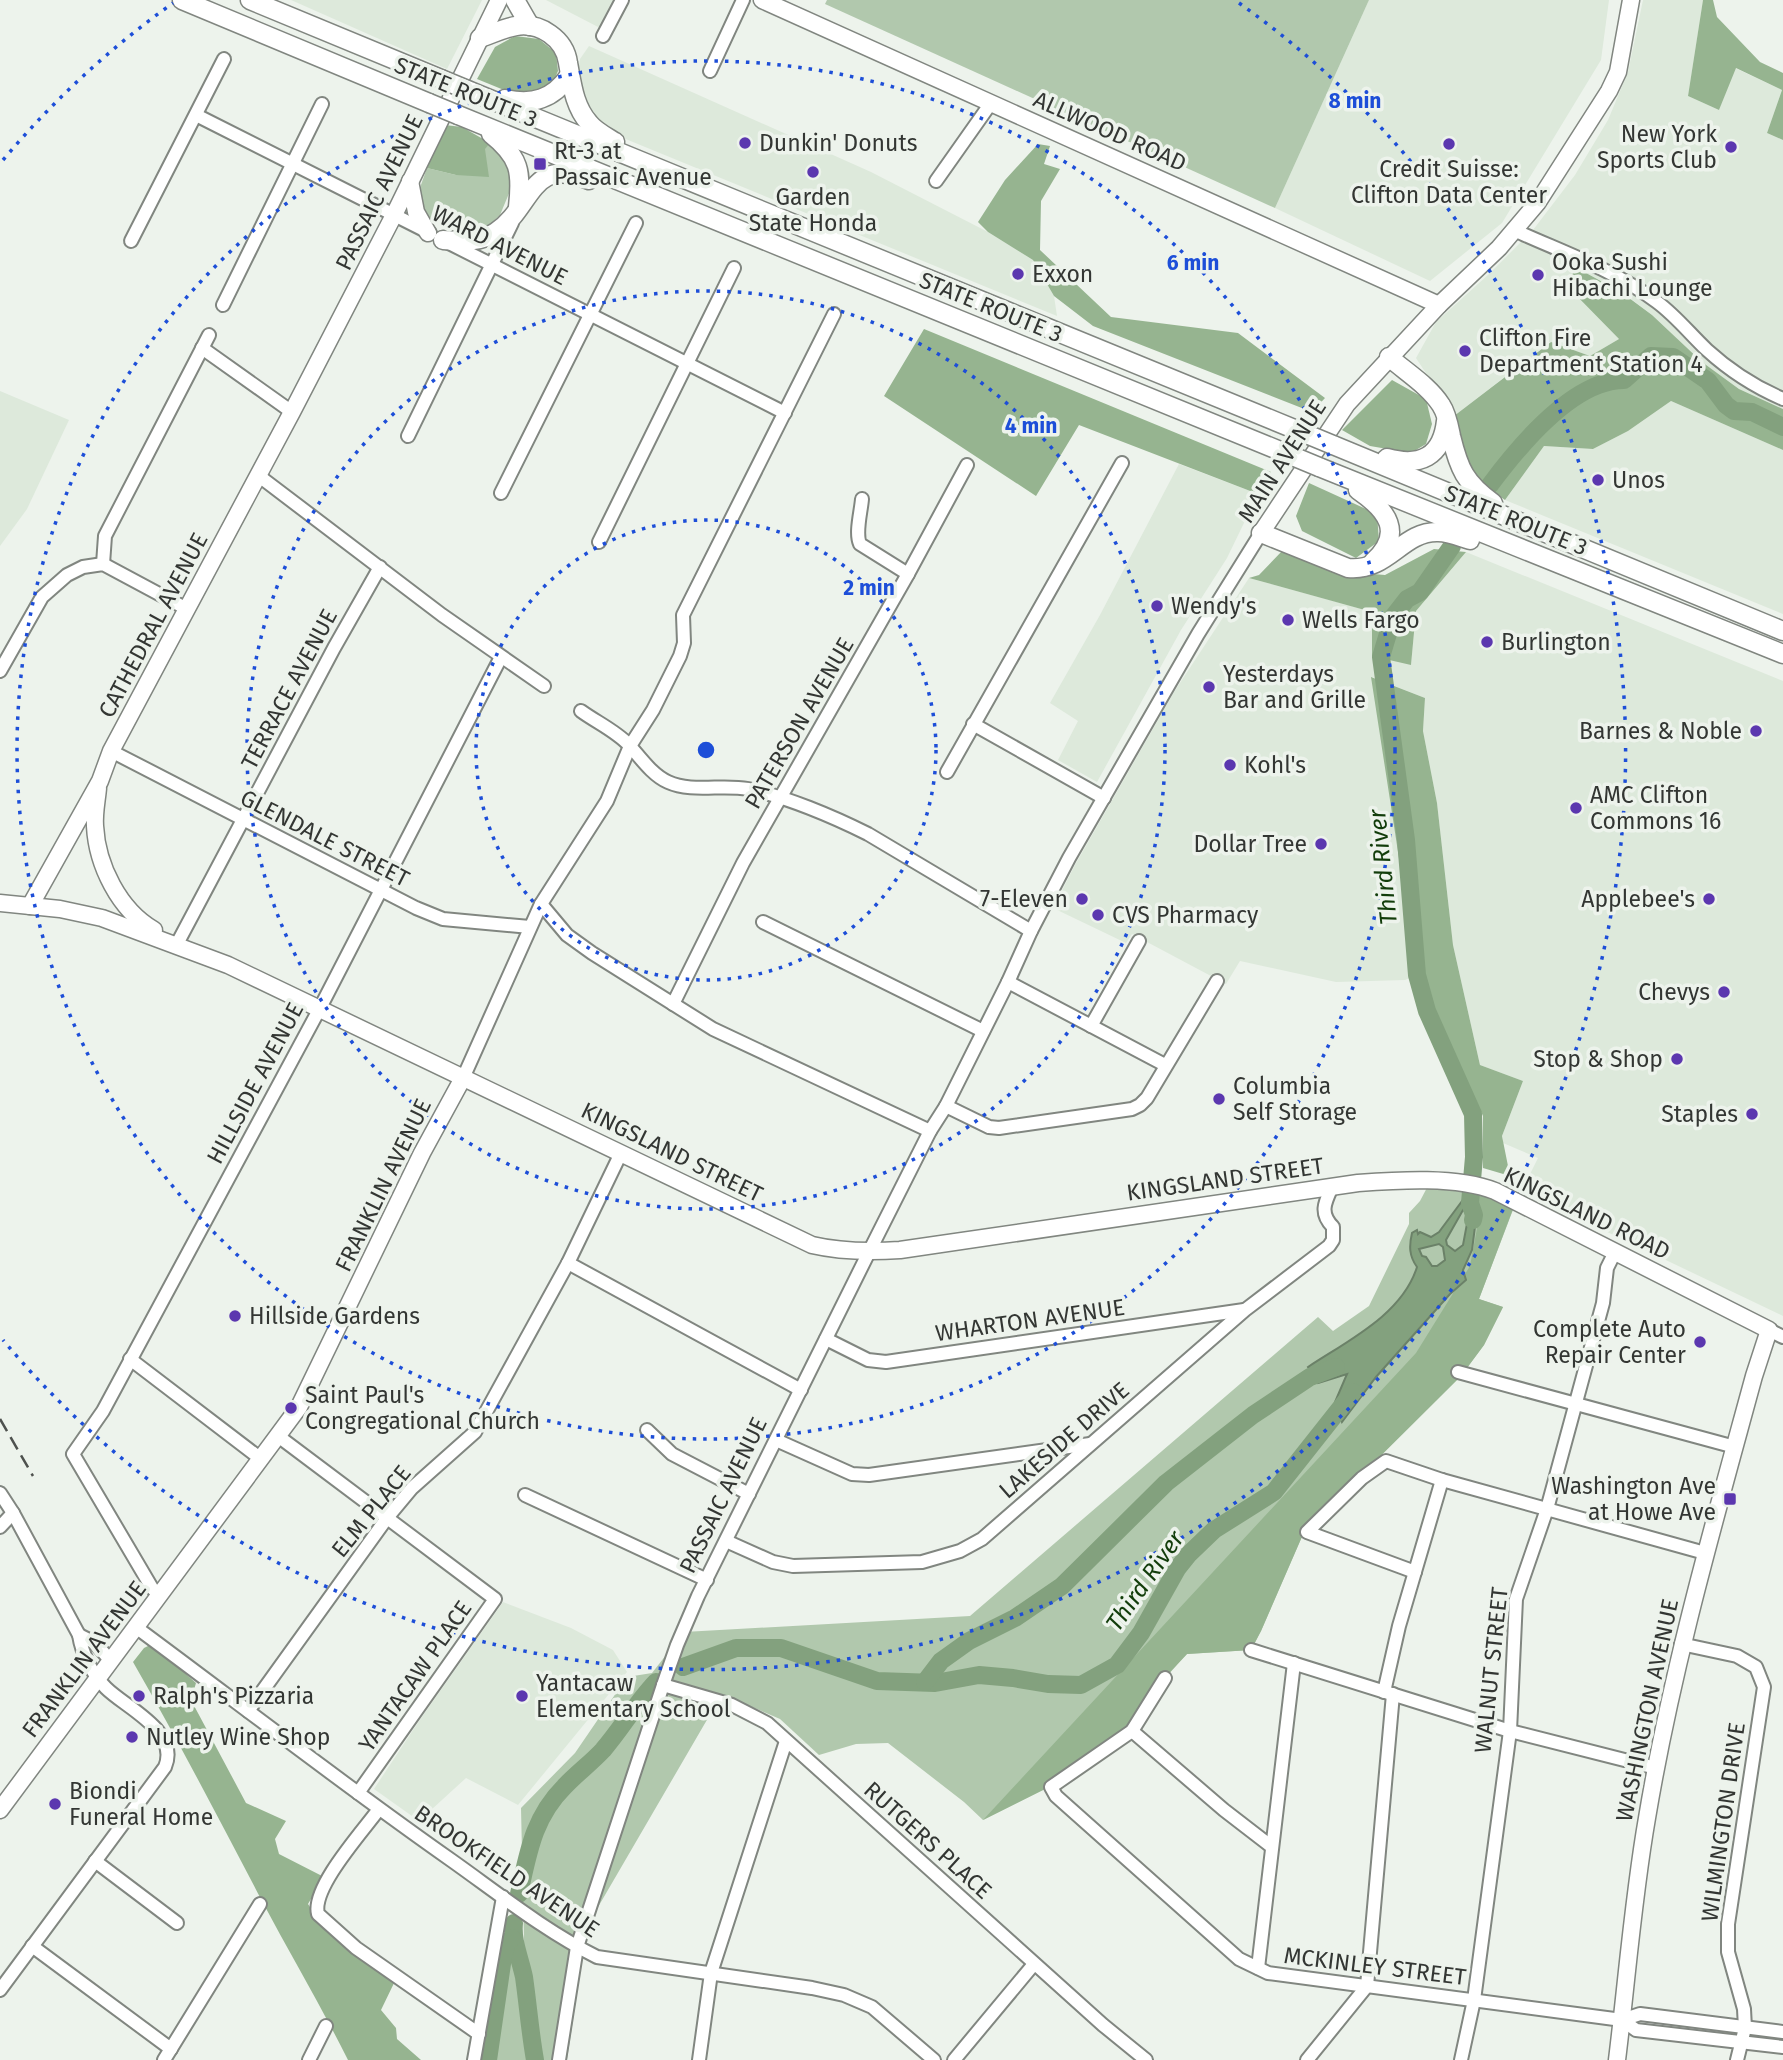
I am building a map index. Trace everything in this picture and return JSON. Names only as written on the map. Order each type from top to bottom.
[{"type":"highway","name":"STATE ROUTE 3","points":[[182,0],[719,222],[1783,654]]},
{"type":"highway","name":"STATE ROUTE 3","points":[[250,0],[1783,631]]},
{"type":"highway","points":[[515,0],[530,26]]},
{"type":"highway","points":[[483,33],[530,26],[541,29],[561,44],[566,52],[569,76],[577,102],[589,124],[646,163]]},
{"type":"highway","points":[[470,91],[530,101],[551,95],[569,76]]},
{"type":"highway","points":[[458,115],[489,133],[514,157],[521,184],[519,207]]},
{"type":"highway","points":[[436,237],[471,241],[487,237],[503,226],[540,182],[550,175],[562,172],[577,175],[644,201],[719,222]]},
{"type":"highway","points":[[1389,357],[1434,397],[1447,418],[1464,477],[1480,494],[1515,519]]},
{"type":"highway","points":[[1333,445],[1403,462],[1415,462],[1436,449],[1447,418]]},
{"type":"highway","points":[[1319,467],[1377,503],[1385,513],[1390,534],[1386,545],[1379,556],[1361,570]]},
{"type":"highway","points":[[1261,533],[1348,568],[1361,570],[1375,566],[1415,537],[1424,533],[1446,532],[1714,626]]},
{"type":"main road","name":"PASSAIC AVENUE","points":[[316,366],[394,215],[499,0]]},
{"type":"main road","name":"ALLWOOD ROAD","points":[[762,0],[1439,305]]},
{"type":"main road","name":"MAIN AVENUE","points":[[1261,533],[1347,404],[1439,305],[1478,271],[1538,202],[1609,91],[1618,72],[1631,0]]},
{"type":"main road","points":[[410,181],[416,212],[436,237]]},
{"type":"main road","name":"CATHEDRAL AVENUE","points":[[30,906],[100,781],[111,751],[316,366]]},
{"type":"main road","points":[[100,781],[95,825],[99,852],[111,883],[127,907],[145,925],[177,944]]},
{"type":"main road","name":"KINGSLAND STREET","points":[[0,903],[60,909],[102,918],[228,965],[812,1245],[852,1252],[900,1250],[1358,1183]]},
{"type":"main road","name":"FRANKLIN AVENUE","points":[[0,1810],[299,1407],[422,1153],[464,1076]]},
{"type":"main road","name":"KINGSLAND ROAD","points":[[1358,1183],[1384,1181],[1472,1186],[1495,1191],[1776,1334]]},
{"type":"main road","name":"WASHINGTON AVENUE","points":[[1618,2060],[1635,1894],[1656,1768],[1681,1644],[1754,1376],[1776,1334]]},
{"type":"street","points":[[603,36],[622,0]]},
{"type":"street","points":[[710,71],[743,0]]},
{"type":"street","points":[[131,242],[224,59]]},
{"type":"street","points":[[936,181],[991,103]]},
{"type":"street","points":[[223,305],[322,104]]},
{"type":"street","name":"WARD AVENUE","points":[[196,115],[785,413]]},
{"type":"street","points":[[408,436],[519,207]]},
{"type":"street","points":[[501,492],[636,223]]},
{"type":"street","points":[[1514,230],[1635,286],[1676,317],[1729,369],[1749,383],[1783,399]]},
{"type":"street","points":[[599,542],[734,268]]},
{"type":"street","name":"FRANKLIN AVENUE","points":[[464,1076],[541,904],[607,801],[630,746],[653,710],[680,656],[684,643],[683,615],[834,314]]},
{"type":"street","points":[[103,564],[105,536],[209,335]]},
{"type":"street","points":[[202,348],[292,412]]},
{"type":"street","points":[[947,772],[1122,463]]},
{"type":"street","name":"PATERSON AVENUE","points":[[673,1004],[743,863],[967,465]]},
{"type":"street","points":[[259,476],[500,657],[544,686]]},
{"type":"street","points":[[862,499],[860,526],[856,534],[860,544],[908,574]]},
{"type":"street","name":"MAIN AVENUE","points":[[1008,982],[1031,931],[1104,798],[1198,634],[1261,533]]},
{"type":"street","points":[[0,671],[42,597],[67,575],[83,567],[103,564],[187,609]]},
{"type":"street","name":"TERRACE AVENUE","points":[[177,944],[380,567]]},
{"type":"street","name":"HILLSIDE AVENUE","points":[[160,1596],[152,1588],[73,1454],[103,1411],[320,1008],[500,657]]},
{"type":"street","points":[[581,711],[630,746],[667,782],[683,786],[739,787],[779,798],[843,822],[868,834],[1031,931]]},
{"type":"street","points":[[973,724],[1104,798]]},
{"type":"street","name":"GLENDALE STREET","points":[[111,751],[380,890],[443,919],[530,927]]},
{"type":"street","points":[[541,904],[567,935],[713,1030],[930,1131]]},
{"type":"street","points":[[763,922],[983,1031]]},
{"type":"street","points":[[1091,1026],[1139,941]]},
{"type":"street","points":[[946,1106],[989,1127],[999,1128],[1132,1109],[1147,1098],[1217,981]]},
{"type":"street","points":[[1008,982],[1165,1065]]},
{"type":"street","name":"PASSAIC AVENUE","points":[[559,2060],[577,1947],[677,1645],[869,1252],[1008,982]]},
{"type":"street","name":"ELM PLACE","points":[[248,1711],[387,1518],[412,1488],[475,1432],[568,1263],[621,1153]]},
{"type":"street","name":"LAKESIDE DRIVE","points":[[726,1541],[773,1562],[793,1566],[922,1562],[960,1551],[982,1539],[1245,1310],[1329,1246],[1333,1240],[1333,1227],[1327,1221],[1323,1210],[1332,1187]]},
{"type":"street","name":"WALNUT STREET","points":[[1461,2060],[1474,2000],[1510,1731],[1516,1599],[1546,1509],[1603,1303],[1606,1273],[1615,1252]]},
{"type":"street","points":[[568,1263],[801,1390]]},
{"type":"street","name":"WHARTON AVENUE","points":[[826,1339],[868,1360],[886,1362],[1245,1310]]},
{"type":"street","points":[[130,1359],[261,1459]]},
{"type":"street","points":[[1458,1372],[1735,1447]]},
{"type":"street","points":[[647,1430],[672,1454],[749,1494]]},
{"type":"street","name":"YANTACAW PLACE","points":[[278,1436],[495,1599],[358,1793]]},
{"type":"street","points":[[776,1440],[852,1474],[869,1475],[1090,1444]]},
{"type":"street","points":[[1415,1572],[1307,1532],[1362,1479],[1386,1461],[1441,1480],[1705,1553]]},
{"type":"street","points":[[1307,2060],[1367,1986],[1388,1693],[1399,1626],[1441,1480]]},
{"type":"street","points":[[0,1493],[79,1635],[82,1651],[98,1679],[107,1690],[154,1726],[167,1749],[168,1759],[165,1767],[0,1990]]},
{"type":"street","points":[[525,1495],[707,1580]]},
{"type":"street","points":[[0,1527],[13,1513]]},
{"type":"street","name":"BROOKFIELD AVENUE","points":[[137,1628],[379,1809],[544,1927],[577,1947],[597,1957],[844,1995],[872,2007],[934,2060]]},
{"type":"street","points":[[79,1635],[95,1643],[111,1661]]},
{"type":"street","name":"WILMINGTON DRIVE","points":[[1681,1644],[1737,1656],[1756,1667],[1764,1687],[1728,1924],[1728,1952],[1744,2009],[1745,2028],[1737,2060]]},
{"type":"street","points":[[1251,1650],[1510,1731],[1656,1768]]},
{"type":"street","points":[[1258,1968],[1294,1663]]},
{"type":"street","points":[[1165,1678],[1132,1731],[1224,1810],[1272,1847]]},
{"type":"street","name":"RUTGERS PLACE","points":[[663,1685],[744,1711],[767,1723],[1034,1964],[1146,2060]]},
{"type":"street","name":"MCKINLEY STREET","points":[[1132,1731],[1051,1787],[1056,1796],[1239,1959],[1268,1973],[1622,2020]]},
{"type":"street","points":[[699,2060],[711,1973],[786,1741]]},
{"type":"street","points":[[379,1809],[331,1875],[317,1901],[318,1914],[356,1948],[479,2034]]},
{"type":"street","points":[[95,1861],[177,1923]]},
{"type":"street","points":[[474,2060],[503,1897]]},
{"type":"street","points":[[32,1946],[168,2054],[260,1904]]},
{"type":"street","points":[[954,2060],[1034,1964]]},
{"type":"street","points":[[1622,2020],[1640,2014],[1783,2032]]},
{"type":"street","points":[[1622,2020],[1636,2030],[1783,2047]]},
{"type":"street","points":[[309,2060],[326,2026]]},
{"type":"shaded area","points":[[291,0],[482,0],[447,69]]},
{"type":"shaded area","points":[[546,0],[614,0],[600,28]]},
{"type":"shaded area","points":[[827,0],[1369,0],[1275,208],[825,4]]},
{"type":"shaded area","points":[[1369,0],[1609,0],[1601,60],[1502,223],[1430,281],[1275,208]]},
{"type":"shaded area","points":[[1643,0],[1703,0],[1688,96],[1719,110],[1735,68],[1782,90],[1767,133],[1783,140],[1783,409],[1739,389],[1702,362],[1652,315],[1622,292],[1575,267],[1568,287],[1619,339],[1590,356],[1550,342],[1454,416],[1416,358],[1436,322],[1533,230],[1575,175],[1608,120],[1628,72]]},
{"type":"shaded area","points":[[1703,0],[1713,0],[1717,17],[1760,62],[1783,73],[1783,140],[1767,133],[1782,90],[1736,68],[1719,110],[1688,96]]},
{"type":"shaded area","points":[[515,36],[539,39],[556,53],[558,71],[552,85],[521,97],[477,79],[495,47]]},
{"type":"shaded area","points":[[589,46],[871,172],[988,232],[1033,260],[1054,296],[1057,316],[611,133],[587,112],[578,74],[580,59]]},
{"type":"shaded area","points":[[445,125],[462,127],[490,143],[485,149],[489,177],[456,175],[427,168]]},
{"type":"shaded area","points":[[490,143],[511,162],[510,191],[500,215],[484,230],[464,233],[425,216],[417,196],[427,168],[456,175]]},
{"type":"shaded area","points":[[1038,144],[1050,146],[1044,164],[1060,169],[1041,201],[1040,250],[1111,317],[1238,333],[1325,398],[1312,412],[1093,326],[1054,296],[1033,260],[988,232],[978,222],[1005,180]]},
{"type":"shaded area","points":[[1575,267],[1621,292],[1652,315],[1702,362],[1739,389],[1783,409],[1783,450],[1671,401],[1628,431],[1593,449],[1544,446],[1505,500],[1473,478],[1463,467],[1454,416],[1551,342],[1590,356],[1619,339],[1568,287]]},
{"type":"shaded area","points":[[924,329],[1271,472],[1258,494],[1079,425],[1036,496],[884,396]]},
{"type":"shaded area","points":[[1392,380],[1426,399],[1432,424],[1426,444],[1411,453],[1370,446],[1342,430]]},
{"type":"shaded area","points":[[0,391],[69,420],[27,509],[0,546]]},
{"type":"shaded area","points":[[1671,401],[1783,450],[1783,614],[1505,500],[1544,446],[1593,449],[1628,431]]},
{"type":"shaded area","points":[[1179,464],[1258,494],[1227,558],[1181,630],[1097,782],[1058,760],[1078,721],[1050,703],[1100,615]]},
{"type":"shaded area","points":[[1309,483],[1377,514],[1379,541],[1356,558],[1302,531],[1296,516]]},
{"type":"shaded area","points":[[1434,549],[1466,552],[1416,611],[1411,665],[1372,656],[1372,612],[1249,578],[1259,575],[1283,550],[1350,572],[1385,575]]},
{"type":"shaded area","points":[[1466,552],[1783,681],[1783,1316],[1513,1187],[1527,1180],[1538,1158],[1503,1143],[1502,1136],[1523,1081],[1480,1065],[1453,945],[1437,803],[1423,731],[1425,698],[1372,677],[1417,975],[1405,980],[1336,982],[1240,961],[1226,984],[1132,934],[1126,943],[1053,908],[1174,692],[1249,578],[1373,612],[1411,665],[1416,611]]},
{"type":"shaded area","points":[[1371,677],[1425,698],[1423,731],[1437,803],[1453,945],[1480,1065],[1523,1081],[1502,1136],[1510,1176],[1483,1168],[1483,1116],[1417,975]]},
{"type":"shaded area","points":[[1430,1182],[1465,1184],[1464,1195],[1516,1202],[1479,1299],[1503,1307],[1484,1345],[1461,1376],[1304,1532],[1251,1650],[1187,1654],[1051,1786],[983,1820],[888,1743],[856,1744],[819,1755],[780,1719],[722,1694],[587,1926],[567,2060],[491,2060],[507,1944],[509,1941],[524,1941],[521,1808],[575,1753],[627,1677],[652,1673],[684,1632],[970,1616],[1318,1317],[1333,1331],[1369,1306],[1409,1224],[1409,1213],[1420,1201]]},
{"type":"shaded area","points":[[1480,1187],[1516,1201],[1479,1299],[1503,1307],[1484,1345],[1461,1376],[1304,1532],[1251,1650],[1187,1654],[1165,1678],[1132,1730],[1051,1786],[983,1820],[1416,1353],[1470,1266],[1480,1212],[1476,1199]]},
{"type":"shaded area","points":[[1465,1197],[1475,1199],[1474,1206],[1477,1211],[1472,1250],[1463,1270],[1466,1280],[1450,1294],[1376,1377],[1342,1422],[1335,1402],[1347,1374],[1318,1383],[1308,1367],[1356,1337],[1399,1299],[1410,1284],[1417,1267],[1410,1251],[1412,1233],[1417,1230],[1418,1234],[1420,1232],[1431,1237],[1439,1232]],"holes":[[[1463,1210],[1469,1213],[1463,1245],[1455,1251],[1447,1245],[1446,1240]],[[1439,1244],[1443,1247],[1445,1260],[1432,1266],[1419,1249]]]},
{"type":"shaded area","name":"Yantacaw Elementary School","points":[[503,1602],[571,1628],[613,1650],[627,1672],[518,1805],[466,1778],[419,1821],[374,1789]]},
{"type":"shaded area","points":[[152,1644],[196,1683],[191,1700],[246,1803],[286,1821],[275,1839],[279,1854],[324,1877],[308,1904],[318,1919],[395,1981],[381,2010],[396,2028],[397,2039],[421,2060],[348,2060],[133,1662],[144,1648]]},
{"type":"waterway","name":"Third River","points":[[1490,485],[1516,452],[1567,403],[1605,383],[1624,380],[1651,356],[1673,357],[1708,381],[1726,405],[1734,411],[1752,412],[1783,427]]},
{"type":"waterway","name":"Third River","points":[[1452,546],[1420,592],[1407,599],[1393,617],[1381,657],[1406,840],[1417,975],[1427,1011],[1473,1114],[1474,1157],[1470,1203],[1473,1220]]},
{"type":"waterway","name":"Third River","points":[[925,1682],[941,1661],[969,1641],[1015,1618],[1062,1586],[1166,1483],[1253,1415],[1310,1377],[1336,1367]]},
{"type":"waterway","name":"Third River","points":[[683,1667],[736,1648],[781,1648],[877,1681],[935,1683],[979,1675],[1048,1684],[1081,1685],[1117,1665],[1141,1633],[1177,1569],[1189,1554],[1214,1530],[1274,1492],[1353,1392]]},
{"type":"waterway","name":"Third River","points":[[519,1894],[533,1837],[545,1811],[564,1787],[603,1750],[656,1682]]},
{"type":"waterway","name":"Third River","points":[[514,1923],[535,2060]]},
{"type":"waterway","name":"Third River","points":[[488,2060],[503,1957],[507,1942],[512,1938]]},
{"type":"railway","points":[[0,1419],[33,1476]]},
{"type":"place","name":"Dunkin' Donuts","points":[[745,143]]},
{"type":"place","name":"Credit Suisse: Clifton Data Center","points":[[1449,144]]},
{"type":"place","name":"New York Sports Club","points":[[1731,147]]},
{"type":"place","name":"Rt-3 at Passaic Avenue","points":[[540,164]]},
{"type":"place","name":"Garden State Honda","points":[[813,172]]},
{"type":"place","name":"Exxon","points":[[1018,274]]},
{"type":"place","name":"Ooka Sushi Hibachi Lounge","points":[[1538,275]]},
{"type":"place","name":"Clifton Fire Department Station 4","points":[[1465,351]]},
{"type":"place","name":"Unos","points":[[1598,480]]},
{"type":"place","name":"Wendy's","points":[[1157,606]]},
{"type":"place","name":"Wells Fargo","points":[[1288,620]]},
{"type":"place","name":"Burlington","points":[[1487,642]]},
{"type":"place","name":"Yesterdays Bar and Grille","points":[[1209,687]]},
{"type":"place","name":"Barnes & Noble","points":[[1756,731]]},
{"type":"place","name":"Kohl's","points":[[1230,765]]},
{"type":"place","name":"AMC Clifton Commons 16","points":[[1576,808]]},
{"type":"place","name":"Dollar Tree","points":[[1321,844]]},
{"type":"place","name":"7-Eleven","points":[[1082,899]]},
{"type":"place","name":"Applebee's","points":[[1709,899]]},
{"type":"place","name":"CVS Pharmacy","points":[[1098,915]]},
{"type":"place","name":"Chevys","points":[[1724,992]]},
{"type":"place","name":"Stop & Shop","points":[[1677,1059]]},
{"type":"place","name":"Columbia Self Storage","points":[[1219,1099]]},
{"type":"place","name":"Staples","points":[[1752,1114]]},
{"type":"place","name":"Hillside Gardens","points":[[235,1316]]},
{"type":"place","name":"Complete Auto Repair Center","points":[[1700,1342]]},
{"type":"place","name":"Saint Paul's Congregational Church","points":[[291,1408]]},
{"type":"place","name":"Washington Ave at Howe Ave","points":[[1730,1499]]},
{"type":"place","name":"Ralph's Pizzaria","points":[[139,1696]]},
{"type":"place","name":"Yantacaw Elementary School","points":[[522,1696]]},
{"type":"place","name":"Nutley Wine Shop","points":[[132,1737]]},
{"type":"place","name":"Biondi Funeral Home","points":[[55,1804]]}]
